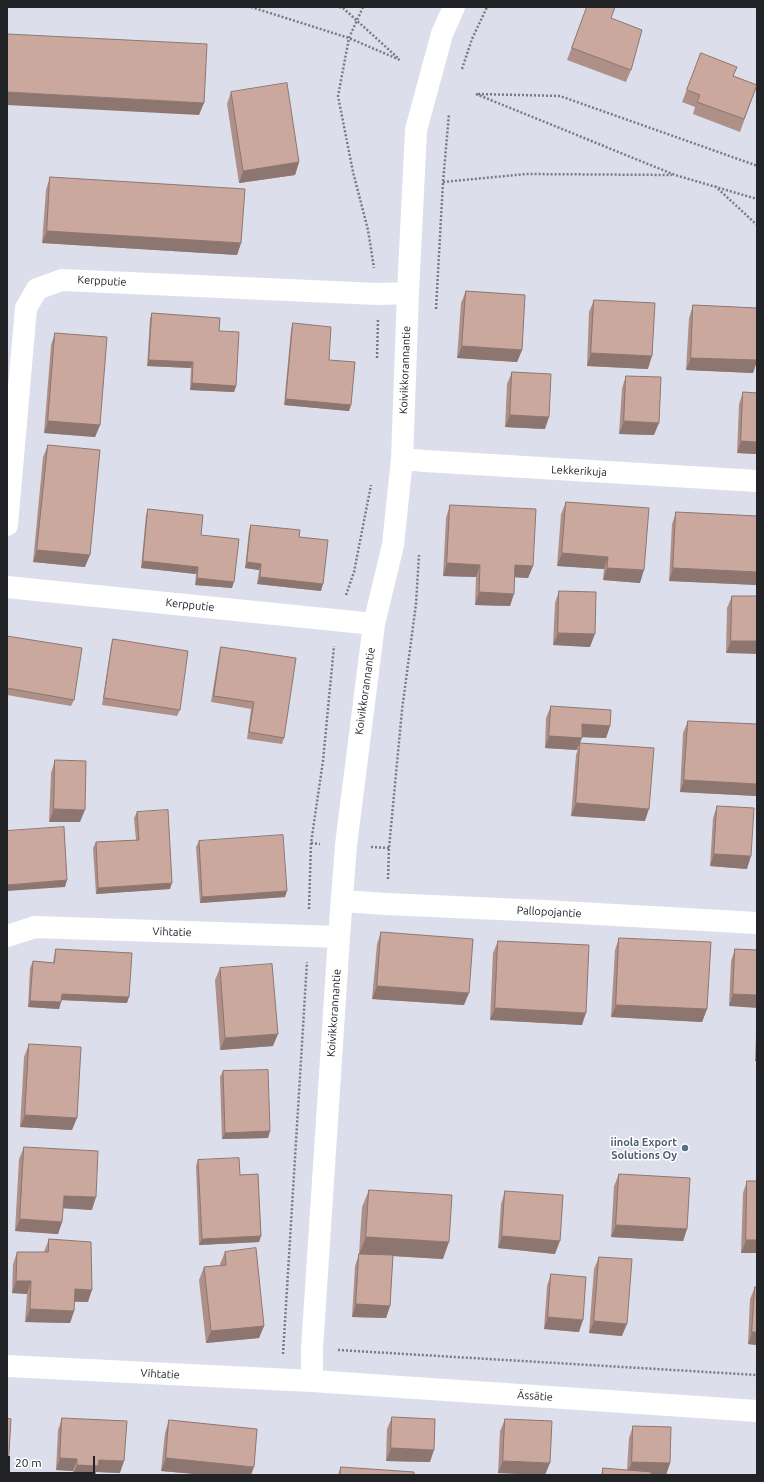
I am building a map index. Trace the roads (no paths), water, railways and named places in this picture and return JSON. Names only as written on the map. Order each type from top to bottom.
[{"type":"street","name":"Koivikkorannantie","points":[[312,1381],[312,1348],[338,937],[348,830],[374,624],[393,544],[402,459],[416,130],[442,34],[454,7]]},
{"type":"street","name":"Kerpputie","points":[[7,525],[26,308],[37,289],[62,280],[378,294],[408,293]]},
{"type":"street","name":"Lekkerikuja","points":[[402,459],[757,481]]},
{"type":"street","name":"Kerpputie","points":[[7,587],[374,624]]},
{"type":"street","name":"Pallopojantie","points":[[342,901],[757,923]]},
{"type":"street","name":"Vihtatie","points":[[7,936],[35,927],[338,937]]},
{"type":"street","name":"Vihtatie","points":[[7,1366],[282,1381],[312,1381]]},
{"type":"street","name":"Ässätie","points":[[312,1381],[757,1411]]},
{"type":"place","name":"iinola Export Solutions Oy","points":[[685,1148]]}]
